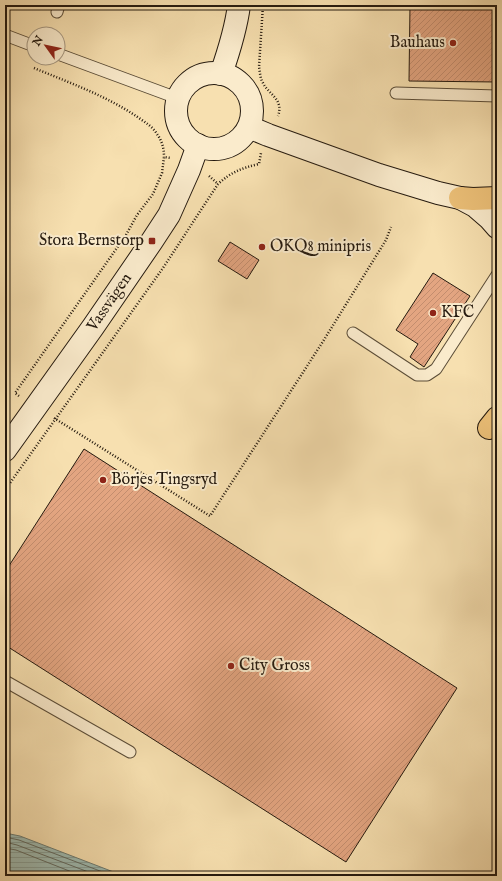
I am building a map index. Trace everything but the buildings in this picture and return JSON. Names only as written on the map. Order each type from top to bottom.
[{"type":"highway","points":[[460,198],[497,198]]},
{"type":"street","points":[[221,74],[231,45],[239,5]]},
{"type":"street","points":[[214,72],[221,74],[231,76],[238,80],[247,90],[252,106],[252,119],[249,127],[237,143],[225,149],[206,149],[195,154],[189,141],[177,124],[175,106],[177,98],[184,86],[198,75],[214,72]]},
{"type":"street","points":[[249,127],[380,175],[438,193],[460,198],[475,206],[497,227]]},
{"type":"street","name":"Vassvägen","points":[[5,450],[93,327],[169,215],[195,154]]},
{"type":"lane","points":[[5,35],[26,43]]},
{"type":"lane","points":[[66,57],[177,98]]},
{"type":"lane","points":[[396,93],[497,96]]},
{"type":"lane","points":[[353,334],[417,375],[427,375],[436,369],[497,275]]},
{"type":"lane","points":[[5,681],[130,752]]},
{"type":"path","points":[[15,393],[122,242],[137,215],[153,194],[162,173],[164,157],[164,147],[157,133],[134,115],[106,99],[34,68]]},
{"type":"path","points":[[164,157],[195,154],[218,184]]},
{"type":"path","points":[[56,419],[210,516],[322,343],[386,240],[391,227]]},
{"type":"water","points":[[5,833],[20,836],[124,876],[5,876]]},
{"type":"place","name":"Bauhaus","points":[[453,43]]},
{"type":"place","name":"Stora Bernstorp","points":[[152,241]]},
{"type":"place","name":"OKQ8 minipris","points":[[262,247]]},
{"type":"place","name":"KFC","points":[[433,313]]},
{"type":"place","name":"Börjes Tingsryd","points":[[103,480]]},
{"type":"place","name":"City Gross","points":[[231,666]]}]
